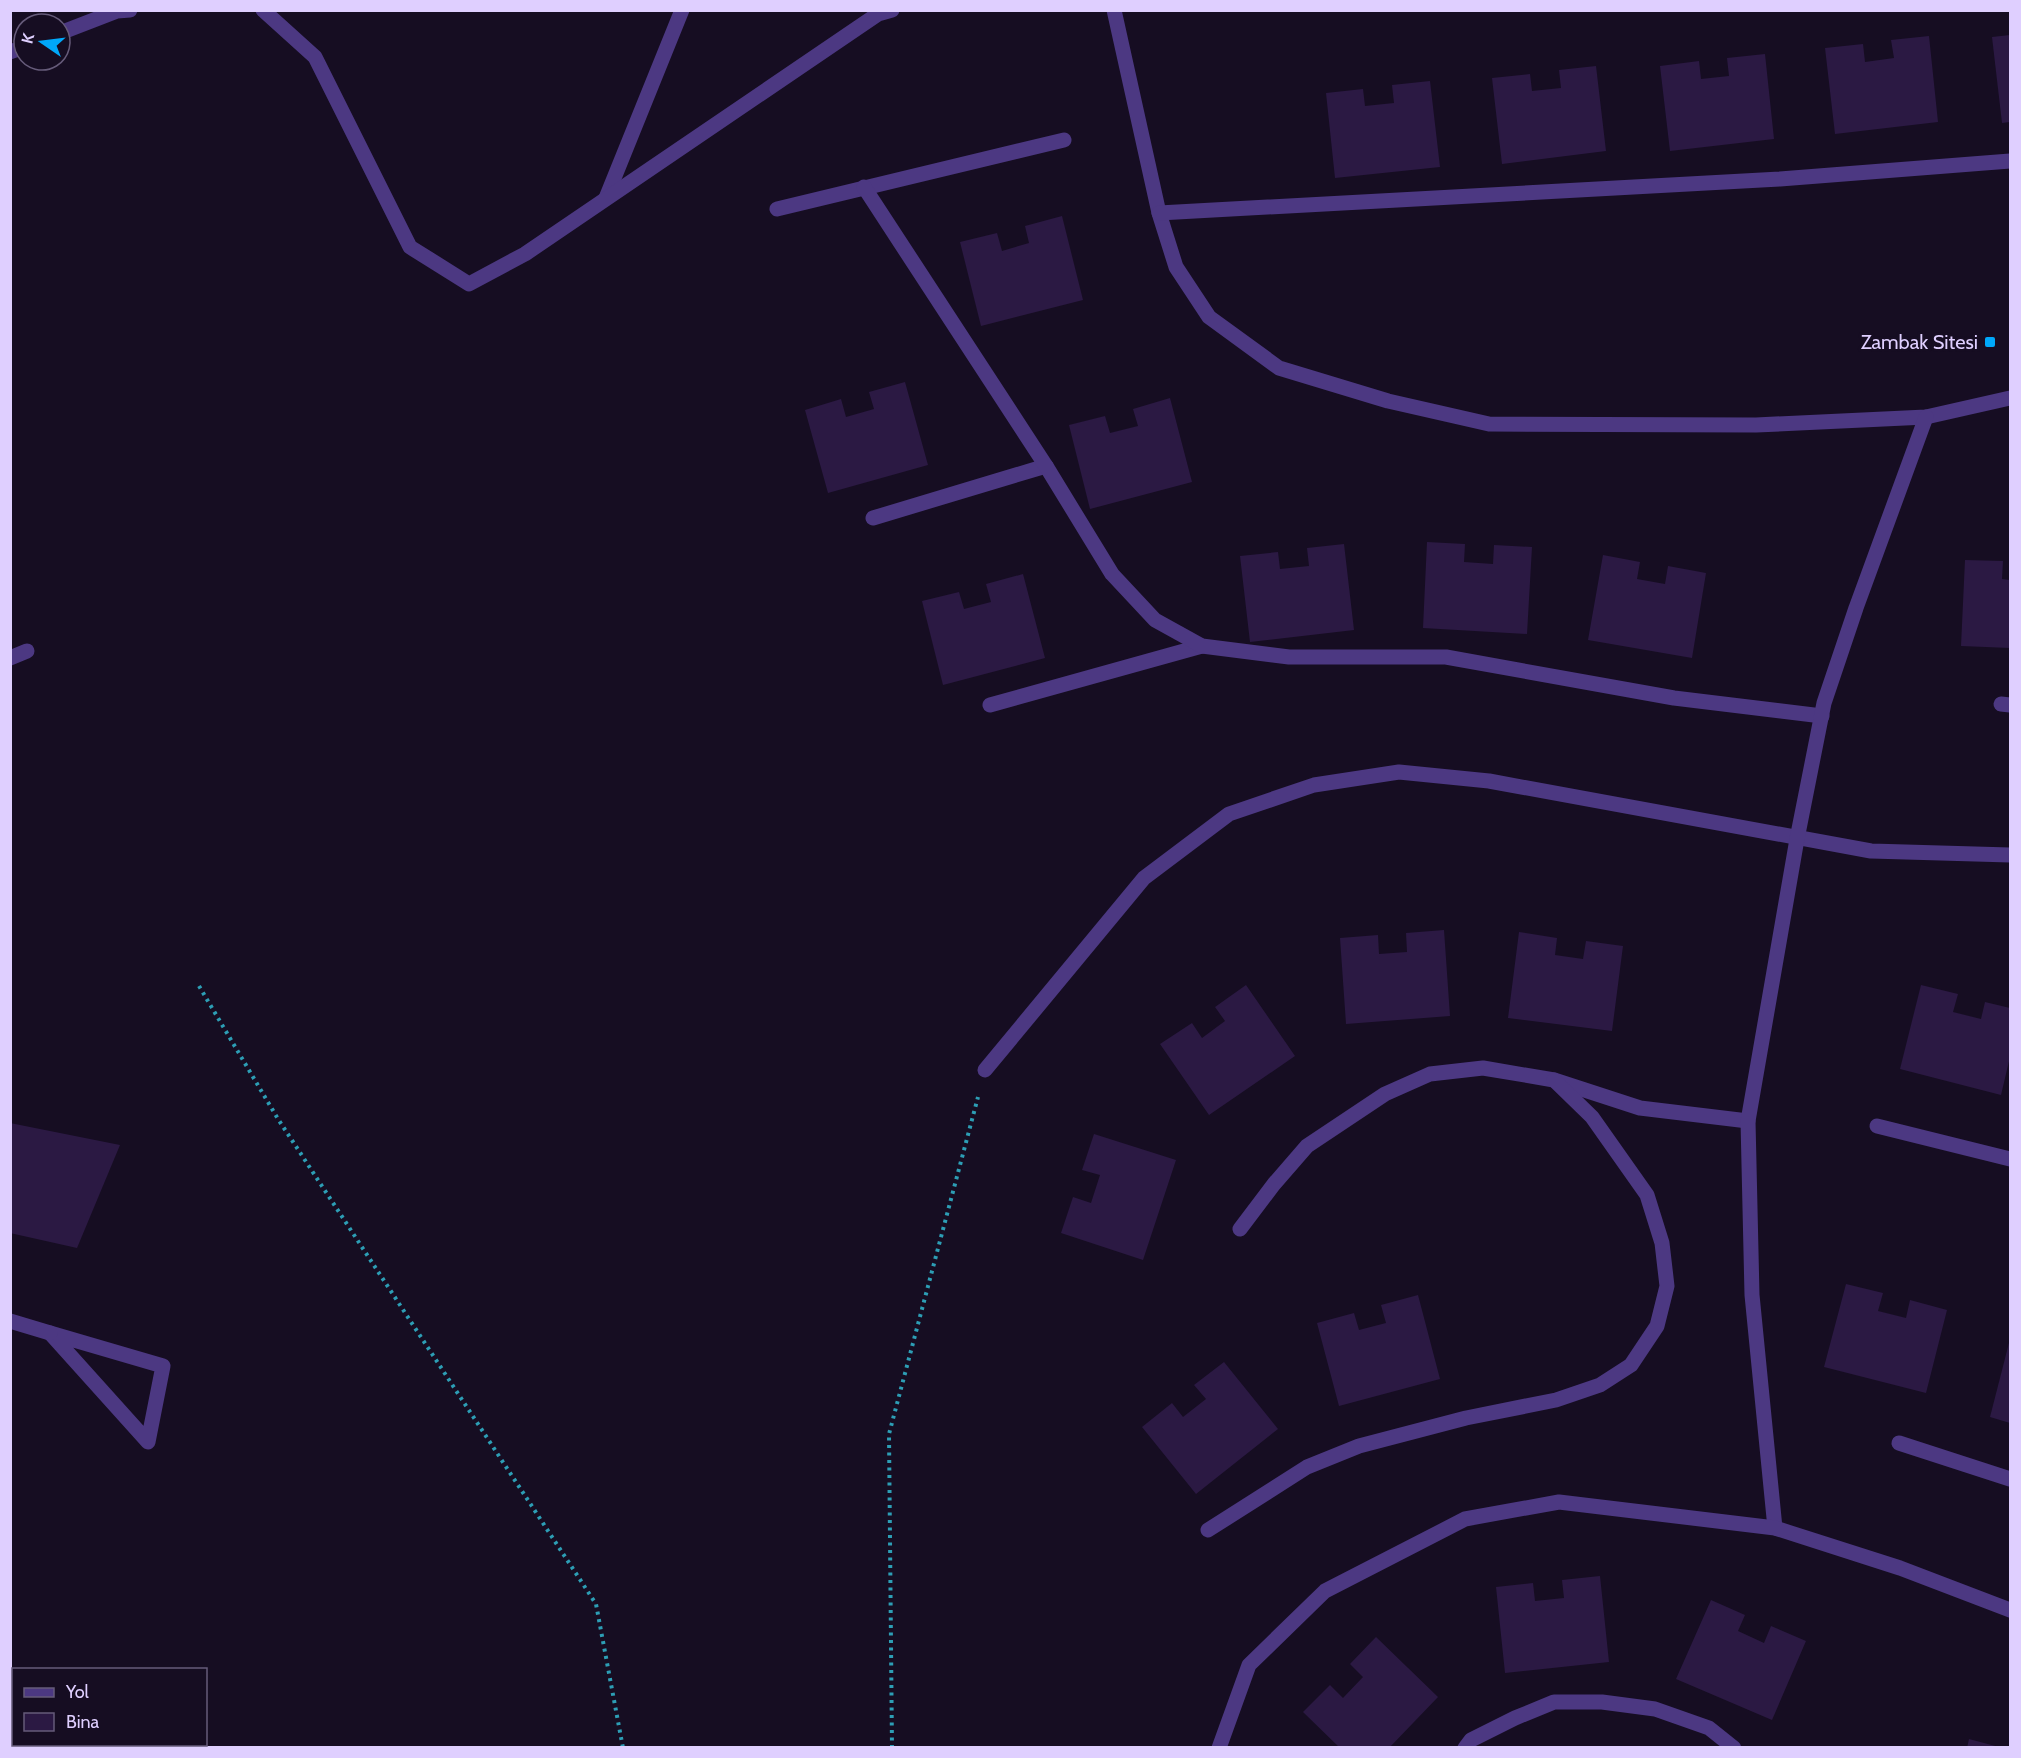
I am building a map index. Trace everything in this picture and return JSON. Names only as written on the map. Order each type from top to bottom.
[{"type":"street","points":[[72,28],[117,11],[130,10]]},
{"type":"street","points":[[262,10],[315,57],[410,247],[469,284],[525,254],[879,14],[892,10]]},
{"type":"street","points":[[606,198],[682,10]]},
{"type":"street","points":[[1114,10],[1159,213],[1176,267],[1209,317],[1279,368],[1388,401],[1489,424],[1756,425],[1926,417],[2010,398]]},
{"type":"street","points":[[777,208],[1064,140]]},
{"type":"street","points":[[1159,213],[1768,179],[2010,161]]},
{"type":"street","points":[[864,187],[1046,466],[1112,574],[1155,620],[1202,646],[1289,657],[1446,657],[1674,698],[1822,716]]},
{"type":"street","points":[[1775,1528],[1752,1295],[1748,1121],[1797,839],[1822,716],[1856,608],[1926,417]]},
{"type":"street","points":[[873,518],[1046,466]]},
{"type":"street","points":[[990,705],[1202,646]]},
{"type":"street","points":[[10,658],[27,651]]},
{"type":"street","points":[[985,1070],[1144,878],[1229,814],[1314,785],[1398,772],[1489,781],[1872,851],[2010,855]]},
{"type":"street","points":[[1240,1229],[1274,1184],[1307,1146],[1385,1094],[1430,1074],[1483,1068],[1554,1080],[1640,1108],[1748,1121]]},
{"type":"street","points":[[1208,1530],[1307,1467],[1359,1446],[1466,1418],[1556,1400],[1600,1385],[1630,1365],[1657,1326],[1667,1286],[1662,1243],[1647,1195],[1592,1118],[1554,1080]]},
{"type":"street","points":[[1877,1126],[2010,1159]]},
{"type":"street","points":[[10,1321],[163,1366],[148,1442],[50,1333]]},
{"type":"street","points":[[1899,1443],[2010,1479]]},
{"type":"street","points":[[1219,1748],[1250,1665],[1325,1591],[1465,1519],[1559,1502],[1775,1528],[1900,1568],[2010,1610]]},
{"type":"street","points":[[1465,1748],[1471,1740],[1554,1702],[1602,1702],[1655,1709],[1708,1728],[1734,1748]]},
{"type":"path","points":[[199,986],[278,1119],[596,1604],[623,1748]]},
{"type":"path","points":[[892,1748],[889,1434],[985,1070]]},
{"type":"building","points":[[2010,35],[2010,122],[2002,123],[1992,37]]},
{"type":"building","points":[[1929,36],[1938,122],[1835,134],[1825,48],[1863,44],[1865,62],[1894,58],[1891,40]]},
{"type":"building","points":[[1765,54],[1774,139],[1670,151],[1660,66],[1699,61],[1701,79],[1729,76],[1727,58]]},
{"type":"building","points":[[1596,66],[1606,151],[1502,164],[1492,78],[1530,74],[1532,91],[1561,88],[1559,70]]},
{"type":"building","points":[[1430,81],[1440,167],[1335,178],[1326,93],[1363,89],[1365,106],[1394,103],[1392,85]]},
{"type":"building","points":[[1062,216],[1083,300],[981,326],[960,242],[997,233],[1002,251],[1029,243],[1025,226]]},
{"type":"building","points":[[905,382],[928,465],[828,493],[805,410],[841,399],[846,417],[874,409],[869,392]]},
{"type":"building","points":[[1170,398],[1192,482],[1090,509],[1069,425],[1105,416],[1110,433],[1138,426],[1133,409]]},
{"type":"building","points":[[1427,542],[1465,544],[1464,562],[1493,564],[1494,545],[1532,547],[1527,634],[1423,628]]},
{"type":"building","points":[[1344,544],[1354,630],[1250,642],[1240,556],[1278,552],[1280,569],[1309,566],[1307,548]]},
{"type":"building","points":[[1603,555],[1640,562],[1637,579],[1665,584],[1668,566],[1706,573],[1692,658],[1588,640]]},
{"type":"building","points":[[1965,560],[2003,561],[2002,579],[2010,580],[2010,648],[1961,646]]},
{"type":"building","points":[[1023,574],[1045,658],[943,685],[922,601],[959,592],[964,609],[991,602],[986,584]]},
{"type":"building","points":[[1444,930],[1450,1016],[1346,1024],[1340,938],[1378,935],[1379,954],[1407,952],[1406,933]]},
{"type":"building","points":[[1519,932],[1557,938],[1555,955],[1583,959],[1586,941],[1623,946],[1612,1031],[1508,1018]]},
{"type":"building","points":[[1246,985],[1295,1056],[1209,1115],[1160,1044],[1192,1023],[1202,1038],[1225,1021],[1215,1007]]},
{"type":"building","points":[[1921,985],[1958,994],[1953,1012],[1981,1019],[1985,1002],[2010,1008],[2010,1057],[2001,1095],[1900,1069]]},
{"type":"building","points":[[10,1123],[120,1145],[77,1248],[10,1233]]},
{"type":"building","points":[[1094,1134],[1176,1160],[1143,1260],[1061,1233],[1073,1197],[1091,1203],[1100,1175],[1082,1170]]},
{"type":"building","points":[[1846,1284],[1883,1293],[1878,1311],[1906,1318],[1910,1300],[1947,1310],[1926,1393],[1824,1367]]},
{"type":"building","points":[[1418,1295],[1440,1379],[1339,1406],[1317,1323],[1354,1313],[1359,1330],[1386,1323],[1381,1305]]},
{"type":"building","points":[[2010,1339],[2010,1423],[1990,1417]]},
{"type":"building","points":[[1224,1362],[1278,1429],[1196,1494],[1142,1427],[1172,1403],[1183,1417],[1206,1399],[1194,1385]]},
{"type":"building","points":[[1600,1576],[1609,1662],[1505,1673],[1496,1587],[1533,1583],[1535,1601],[1564,1598],[1562,1580]]},
{"type":"building","points":[[1711,1600],[1745,1615],[1738,1631],[1764,1643],[1771,1626],[1806,1641],[1772,1720],[1676,1679]]},
{"type":"building","points":[[1376,1637],[1438,1697],[1389,1748],[1340,1748],[1303,1712],[1330,1685],[1343,1698],[1363,1677],[1350,1664]]},
{"type":"building","points":[[1969,1739],[1999,1747],[1967,1748]]},
{"type":"place","name":"Zambak Sitesi","points":[[1990,342]]}]
